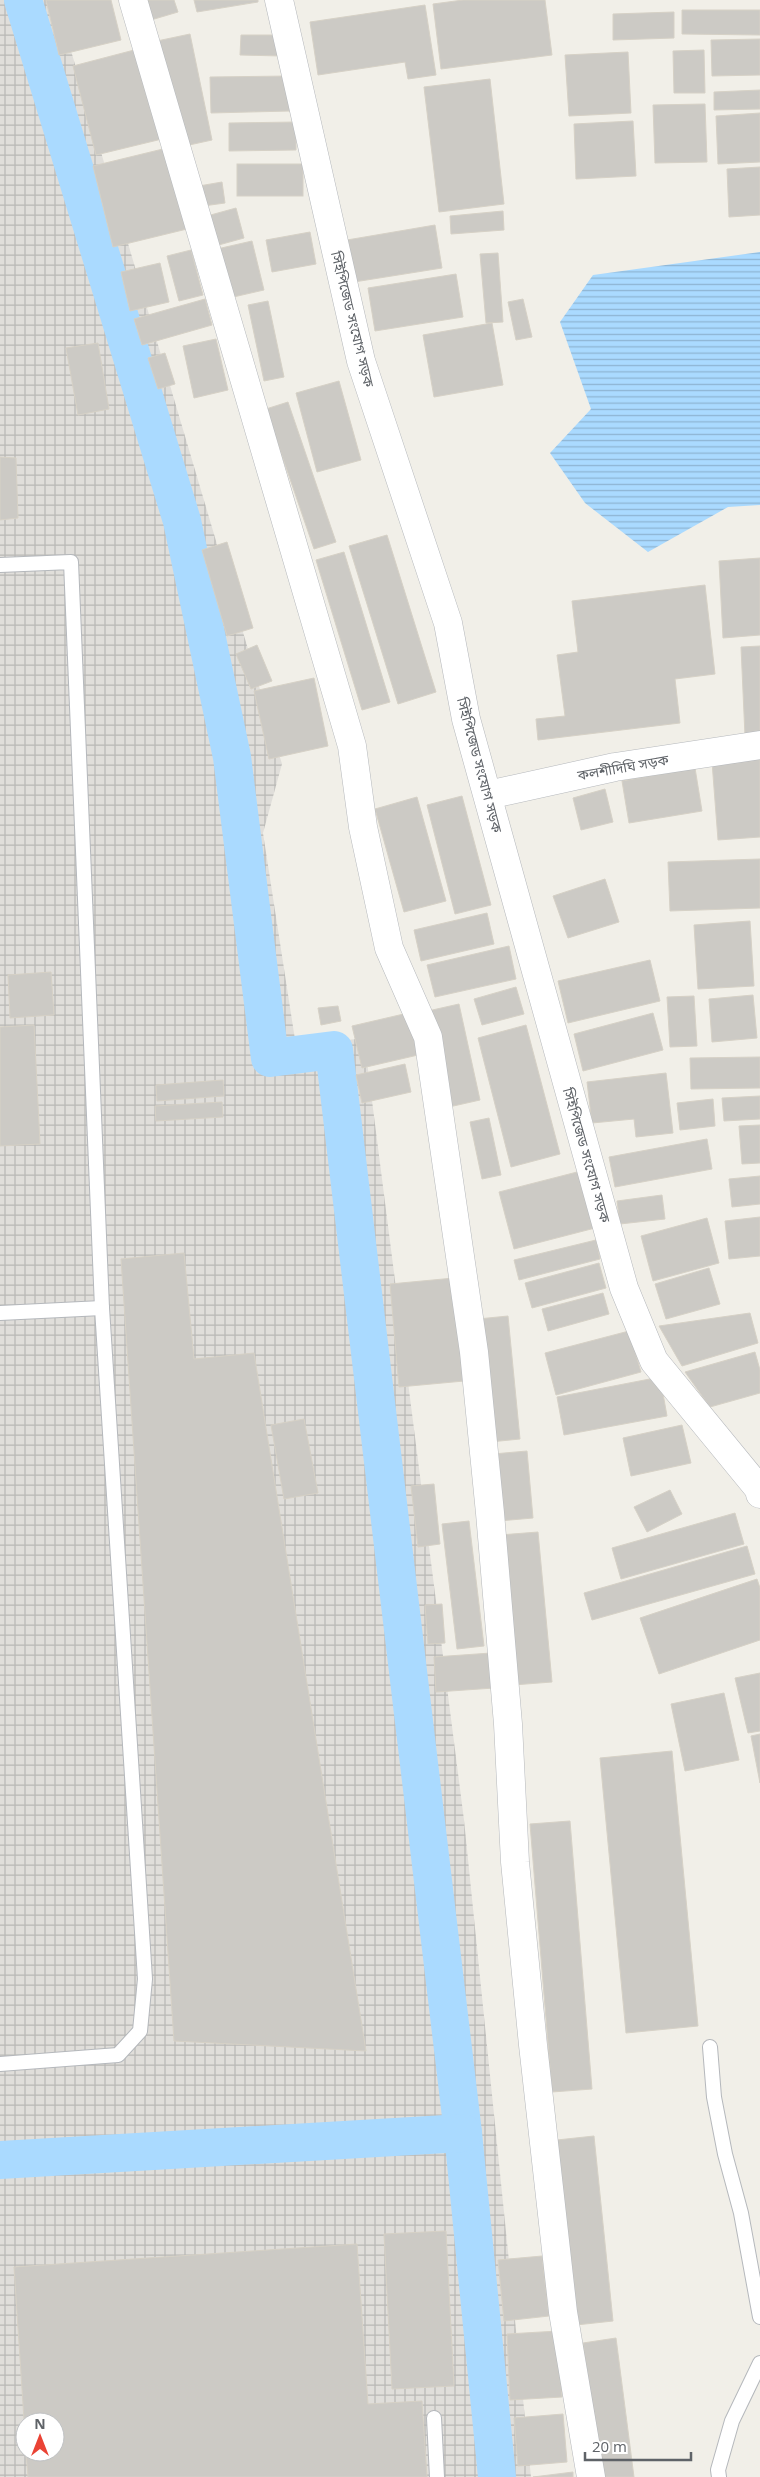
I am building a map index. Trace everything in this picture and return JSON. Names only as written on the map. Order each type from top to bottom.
[{"type":"street","points":[[133,0],[352,746],[363,827],[390,948],[428,1037],[474,1352],[491,1523],[508,1724],[515,1862],[533,2045],[563,2312],[591,2477]]},
{"type":"street","name":"সিইপিজেড সংযোগ সড়ক","points":[[279,0],[361,362],[448,623],[466,719],[624,1288],[654,1361],[759,1489],[760,1494]]},
{"type":"street","name":"কলশীদিঘি সড়ক","points":[[488,795],[614,767],[760,745]]},
{"type":"lane","points":[[0,565],[71,562],[102,1308],[145,1979],[140,2031],[118,2055],[0,2064]]},
{"type":"lane","points":[[0,1313],[102,1308]]},
{"type":"lane","points":[[710,2047],[714,2097],[725,2154],[742,2213],[760,2317]]},
{"type":"lane","points":[[720,2477],[718,2470],[732,2421],[760,2363]]},
{"type":"lane","points":[[434,2418],[437,2477]]},
{"type":"shaded area","points":[[0,0],[56,0],[282,764],[263,833],[296,1046],[364,1038],[464,1820],[531,2477],[0,2477]]},
{"type":"water","points":[[760,252],[760,505],[728,507],[648,552],[585,503],[550,453],[591,409],[560,322],[593,275]]},
{"type":"building","points":[[46,0],[111,0],[121,40],[59,55]]},
{"type":"building","points":[[146,0],[174,0],[178,12],[151,20]]},
{"type":"building","points":[[194,0],[258,0],[258,2],[197,12]]},
{"type":"building","points":[[463,0],[545,0],[552,55],[441,69],[433,4]]},
{"type":"building","points":[[425,5],[436,75],[408,79],[405,62],[318,75],[310,22]]},
{"type":"building","points":[[682,10],[760,10],[760,35],[682,34]]},
{"type":"building","points":[[674,12],[674,38],[613,40],[613,14]]},
{"type":"building","points":[[190,34],[212,140],[180,147],[157,41]]},
{"type":"building","points":[[241,35],[282,35],[281,56],[240,55]]},
{"type":"building","points":[[760,39],[760,75],[712,76],[711,40]]},
{"type":"building","points":[[138,49],[162,139],[96,155],[73,66]]},
{"type":"building","points":[[704,50],[705,93],[674,93],[673,51]]},
{"type":"building","points":[[628,52],[631,113],[569,116],[565,55]]},
{"type":"building","points":[[289,76],[290,111],[211,113],[210,77]]},
{"type":"building","points":[[490,79],[504,204],[439,212],[424,87]]},
{"type":"building","points":[[760,90],[760,109],[714,110],[714,92]]},
{"type":"building","points":[[705,104],[707,162],[655,163],[653,105]]},
{"type":"building","points":[[760,113],[760,162],[718,164],[716,116]]},
{"type":"building","points":[[633,121],[636,176],[576,179],[574,124]]},
{"type":"building","points":[[296,122],[296,150],[229,151],[229,123]]},
{"type":"building","points":[[167,148],[187,229],[113,247],[93,166]]},
{"type":"building","points":[[237,164],[303,164],[303,196],[237,196]]},
{"type":"building","points":[[760,167],[760,215],[729,217],[727,169]]},
{"type":"building","points":[[222,182],[225,203],[203,206],[199,186]]},
{"type":"building","points":[[236,208],[244,238],[215,246],[207,216]]},
{"type":"building","points":[[503,211],[504,230],[451,234],[450,216]]},
{"type":"building","points":[[435,225],[442,268],[354,282],[347,240]]},
{"type":"building","points":[[310,232],[316,264],[272,272],[266,240]]},
{"type":"building","points":[[252,241],[264,290],[229,298],[217,249]]},
{"type":"building","points":[[191,250],[203,295],[179,301],[167,256]]},
{"type":"building","points":[[498,253],[503,322],[486,323],[480,254]]},
{"type":"building","points":[[160,263],[169,302],[130,311],[121,272]]},
{"type":"building","points":[[456,274],[463,317],[375,331],[368,288]]},
{"type":"building","points":[[205,299],[212,325],[142,345],[134,319]]},
{"type":"building","points":[[523,299],[532,337],[516,340],[508,302]]},
{"type":"building","points":[[268,301],[284,377],[264,381],[248,305]]},
{"type":"building","points":[[492,323],[503,385],[434,397],[423,335]]},
{"type":"building","points":[[216,339],[228,390],[194,398],[183,346]]},
{"type":"building","points":[[98,343],[109,409],[78,415],[66,348]]},
{"type":"building","points":[[165,353],[175,384],[158,389],[148,358]]},
{"type":"building","points":[[339,381],[361,460],[317,472],[296,393]]},
{"type":"building","points":[[288,402],[336,542],[314,549],[266,409]]},
{"type":"building","points":[[0,457],[16,458],[18,518],[0,520]]},
{"type":"building","points":[[387,535],[436,692],[398,704],[349,546]]},
{"type":"building","points":[[227,542],[253,628],[227,636],[202,550]]},
{"type":"building","points":[[344,552],[390,702],[362,710],[316,560]]},
{"type":"building","points":[[760,558],[760,635],[723,638],[719,561]]},
{"type":"building","points":[[705,585],[715,674],[675,679],[680,723],[538,740],[536,719],[565,716],[557,655],[578,652],[572,601]]},
{"type":"building","points":[[257,645],[272,681],[251,689],[236,654]]},
{"type":"building","points":[[760,646],[760,736],[745,736],[741,647]]},
{"type":"building","points":[[314,678],[328,746],[269,759],[254,691]]},
{"type":"building","points":[[760,759],[760,837],[718,840],[712,762]]},
{"type":"building","points":[[695,768],[702,811],[629,823],[622,781]]},
{"type":"building","points":[[605,789],[613,822],[581,830],[573,798]]},
{"type":"building","points":[[462,796],[491,905],[455,914],[427,805]]},
{"type":"building","points":[[417,797],[446,901],[404,912],[375,809]]},
{"type":"building","points":[[760,859],[760,908],[670,911],[668,862]]},
{"type":"building","points":[[605,879],[619,922],[568,938],[553,896]]},
{"type":"building","points":[[487,913],[494,944],[421,961],[414,930]]},
{"type":"building","points":[[750,921],[754,986],[698,989],[694,925]]},
{"type":"building","points":[[509,946],[516,979],[435,997],[427,965]]},
{"type":"building","points":[[650,960],[660,1001],[568,1023],[558,981]]},
{"type":"building","points":[[51,972],[54,1015],[10,1018],[8,975]]},
{"type":"building","points":[[516,987],[524,1014],[482,1025],[474,999]]},
{"type":"building","points":[[753,995],[757,1038],[712,1042],[709,999]]},
{"type":"building","points":[[694,996],[697,1046],[670,1047],[667,997]]},
{"type":"building","points":[[459,1004],[480,1100],[449,1107],[428,1011]]},
{"type":"building","points":[[338,1006],[341,1021],[321,1025],[318,1008]]},
{"type":"building","points":[[408,1013],[418,1055],[362,1068],[352,1026]]},
{"type":"building","points":[[653,1013],[663,1050],[583,1071],[574,1034]]},
{"type":"building","points":[[34,1025],[40,1144],[0,1146],[0,1027]]},
{"type":"building","points":[[526,1025],[560,1154],[511,1167],[478,1038]]},
{"type":"building","points":[[760,1057],[760,1088],[691,1089],[690,1058]]},
{"type":"building","points":[[405,1064],[411,1092],[362,1103],[356,1075]]},
{"type":"building","points":[[666,1073],[673,1133],[636,1137],[634,1119],[592,1123],[587,1082]]},
{"type":"building","points":[[223,1080],[224,1096],[157,1101],[156,1085]]},
{"type":"building","points":[[760,1096],[760,1119],[724,1121],[722,1098]]},
{"type":"building","points":[[713,1099],[715,1126],[680,1130],[677,1103]]},
{"type":"building","points":[[222,1102],[223,1117],[156,1121],[155,1106]]},
{"type":"building","points":[[489,1118],[501,1175],[482,1179],[470,1122]]},
{"type":"building","points":[[760,1125],[760,1163],[742,1164],[739,1126]]},
{"type":"building","points":[[707,1139],[712,1169],[615,1187],[609,1157]]},
{"type":"building","points":[[581,1171],[595,1228],[514,1249],[499,1192]]},
{"type":"building","points":[[760,1176],[760,1204],[732,1207],[729,1179]]},
{"type":"building","points":[[662,1195],[665,1219],[620,1224],[617,1201]]},
{"type":"building","points":[[760,1217],[760,1256],[729,1259],[725,1221]]},
{"type":"building","points":[[707,1218],[719,1263],[653,1281],[641,1236]]},
{"type":"building","points":[[596,1240],[600,1259],[519,1280],[514,1260]]},
{"type":"building","points":[[184,1253],[194,1359],[254,1353],[366,2051],[174,2041],[121,1259]]},
{"type":"building","points":[[599,1263],[606,1288],[532,1308],[525,1283]]},
{"type":"building","points":[[709,1268],[720,1304],[666,1319],[655,1284]]},
{"type":"building","points":[[454,1278],[464,1381],[399,1387],[390,1284]]},
{"type":"building","points":[[603,1293],[609,1314],[548,1331],[542,1309]]},
{"type":"building","points":[[750,1313],[758,1343],[682,1366],[659,1326]]},
{"type":"building","points":[[508,1316],[520,1439],[490,1442],[478,1319]]},
{"type":"building","points":[[629,1331],[641,1372],[556,1395],[545,1353]]},
{"type":"building","points":[[755,1352],[760,1370],[760,1393],[710,1407],[685,1372]]},
{"type":"building","points":[[660,1377],[667,1416],[564,1435],[557,1397]]},
{"type":"building","points":[[304,1419],[318,1493],[284,1499],[271,1425]]},
{"type":"building","points":[[682,1425],[691,1463],[631,1476],[623,1438]]},
{"type":"building","points":[[527,1451],[533,1518],[499,1521],[493,1454]]},
{"type":"building","points":[[434,1484],[440,1544],[418,1547],[411,1486]]},
{"type":"building","points":[[670,1490],[682,1514],[647,1532],[634,1507]]},
{"type":"building","points":[[735,1513],[744,1544],[621,1579],[612,1548]]},
{"type":"building","points":[[469,1521],[484,1646],[457,1649],[442,1524]]},
{"type":"building","points":[[538,1532],[552,1682],[513,1685],[500,1535]]},
{"type":"building","points":[[747,1546],[755,1574],[592,1620],[584,1593]]},
{"type":"building","points":[[757,1579],[760,1588],[760,1640],[659,1674],[640,1618]]},
{"type":"building","points":[[442,1604],[445,1643],[428,1644],[425,1605]]},
{"type":"building","points":[[491,1653],[494,1688],[436,1692],[434,1657]]},
{"type":"building","points":[[760,1673],[760,1731],[748,1733],[735,1678]]},
{"type":"building","points":[[724,1693],[739,1760],[685,1771],[671,1704]]},
{"type":"building","points":[[760,1734],[760,1783],[751,1736]]},
{"type":"building","points":[[672,1751],[698,2026],[626,2033],[600,1758]]},
{"type":"building","points":[[570,1821],[592,2089],[552,2092],[530,1824]]},
{"type":"building","points":[[594,2136],[613,2321],[576,2325],[557,2140]]},
{"type":"building","points":[[446,2231],[454,2386],[392,2389],[384,2234]]},
{"type":"building","points":[[357,2244],[368,2404],[422,2401],[427,2477],[28,2477],[27,2462],[65,2462],[65,2412],[23,2412],[14,2267]]},
{"type":"building","points":[[542,2256],[549,2316],[504,2321],[498,2260]]},
{"type":"building","points":[[558,2331],[562,2397],[510,2400],[507,2334]]},
{"type":"building","points":[[616,2338],[634,2477],[601,2477],[583,2343]]},
{"type":"building","points":[[563,2414],[567,2462],[518,2466],[514,2418]]},
{"type":"building","points":[[573,2472],[573,2477],[533,2477]]},
{"type":"waterway","points":[[23,0],[182,521],[232,757],[270,1058],[334,1050],[463,2133],[497,2477]]},
{"type":"waterway","points":[[0,2160],[463,2133]]}]
